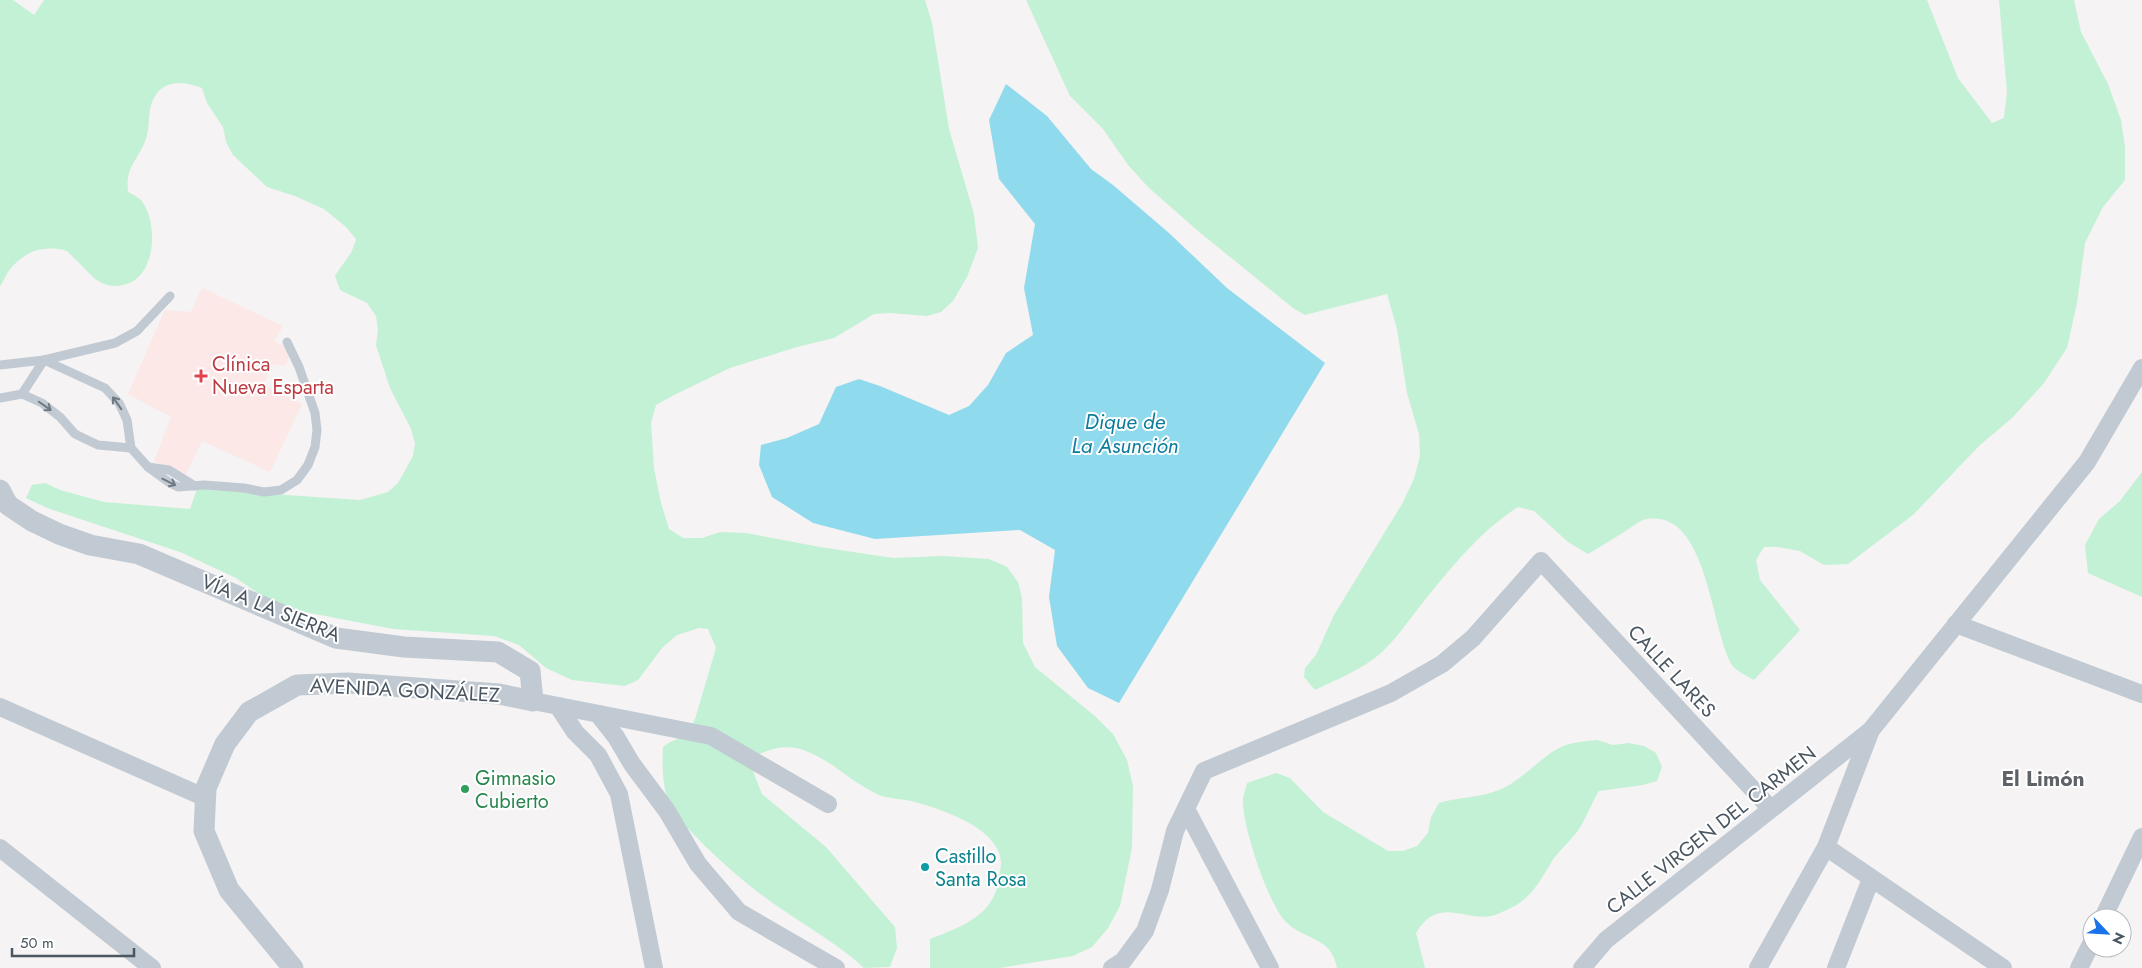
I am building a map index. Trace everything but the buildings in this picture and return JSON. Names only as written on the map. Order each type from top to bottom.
[{"type":"street","points":[[1758,968],[1826,847],[1871,730],[2087,462],[2142,368]]},
{"type":"street","name":"VÍA A LA SIERRA","points":[[0,490],[8,506],[32,522],[59,534],[90,545],[139,554],[336,638],[404,647],[498,652],[530,670],[533,701]]},
{"type":"street","name":"CALLE LARES","points":[[1186,810],[1204,771],[1391,694],[1442,664],[1473,638],[1540,561],[1771,809]]},
{"type":"street","points":[[1956,624],[2142,694]]},
{"type":"street","name":"AVENIDA GONZÁLEZ","points":[[293,968],[229,890],[204,831],[206,788],[225,744],[249,712],[297,685],[348,684],[461,691],[499,694],[533,701]]},
{"type":"street","points":[[533,701],[711,736],[828,804]]},
{"type":"street","points":[[558,706],[575,732],[598,756],[620,794],[654,968]]},
{"type":"street","points":[[0,707],[206,798]]},
{"type":"street","points":[[598,714],[667,811],[698,864],[739,912],[836,968]]},
{"type":"street","name":"CALLE VIRGEN DEL CARMEN","points":[[1582,968],[1606,940],[1871,730]]},
{"type":"street","points":[[1122,966],[1145,931],[1160,890],[1175,831],[1186,810]]},
{"type":"street","points":[[1186,810],[1270,968]]},
{"type":"street","points":[[2108,908],[2142,837]]},
{"type":"street","points":[[1826,847],[2003,968]]},
{"type":"street","points":[[0,848],[152,968]]},
{"type":"street","points":[[1836,968],[1871,879]]},
{"type":"lane","points":[[0,365],[44,360],[115,343],[137,331],[170,296]]},
{"type":"lane","points":[[44,360],[105,388],[119,403],[127,420],[131,448],[148,467],[170,470],[195,486],[244,488],[264,492],[281,490],[297,480],[308,465],[315,447],[315,413],[299,367],[287,342]]},
{"type":"lane","points":[[22,394],[44,360]]},
{"type":"lane","points":[[0,398],[22,394],[42,403],[60,417],[75,434],[98,444],[131,448]]},
{"type":"shaded area","name":"Clínica Nueva Esparta","points":[[202,288],[283,326],[274,341],[292,350],[285,366],[273,364],[263,385],[302,404],[270,472],[202,441],[185,476],[154,461],[171,417],[128,394],[165,310],[191,312]]},
{"type":"green space","points":[[0,0],[13,0],[34,15],[44,0],[925,0],[932,23],[949,129],[974,214],[978,248],[967,277],[953,301],[941,312],[927,316],[890,313],[874,314],[834,338],[797,347],[730,368],[656,405],[651,423],[654,468],[661,503],[669,529],[683,538],[702,538],[720,532],[746,533],[893,558],[942,556],[989,559],[1007,567],[1018,582],[1022,598],[1023,643],[1035,667],[1096,717],[1113,734],[1127,760],[1133,786],[1132,848],[1120,906],[1108,928],[1092,947],[1073,956],[1000,968],[930,968],[930,939],[953,930],[975,918],[991,901],[996,890],[1001,868],[998,850],[991,839],[968,822],[927,805],[880,795],[817,756],[803,750],[787,747],[771,749],[753,758],[753,771],[762,794],[826,847],[895,927],[897,948],[890,967],[864,968],[834,944],[770,901],[741,878],[686,827],[671,807],[664,786],[663,747],[688,735],[695,719],[716,648],[708,629],[699,628],[677,635],[662,648],[638,680],[625,686],[572,680],[546,668],[519,645],[494,636],[393,629],[289,609],[265,598],[236,578],[180,552],[47,508],[26,498],[32,485],[45,483],[60,490],[104,502],[190,509],[197,489],[360,500],[388,492],[398,483],[413,456],[415,443],[411,429],[390,388],[376,345],[378,330],[376,316],[367,303],[340,290],[335,276],[350,254],[356,239],[346,227],[324,209],[295,196],[267,187],[233,155],[226,142],[223,127],[207,103],[202,88],[179,83],[166,86],[155,96],[151,105],[146,139],[128,176],[128,192],[141,200],[147,209],[152,233],[149,259],[144,270],[137,278],[127,284],[117,286],[102,283],[96,280],[67,251],[48,249],[34,251],[19,261],[10,269],[0,286]]},
{"type":"green space","points":[[1026,0],[1927,0],[1958,78],[1992,123],[2004,118],[2007,92],[1999,0],[2074,0],[2081,32],[2108,84],[2121,120],[2125,147],[2125,180],[2103,207],[2085,243],[2077,303],[2067,348],[2044,383],[2012,418],[1980,445],[1913,515],[1848,564],[1824,565],[1800,551],[1778,547],[1764,547],[1756,560],[1760,580],[1800,630],[1754,680],[1732,665],[1725,648],[1704,573],[1694,549],[1681,531],[1665,520],[1643,520],[1588,554],[1568,542],[1534,511],[1518,507],[1490,528],[1465,552],[1382,652],[1359,669],[1315,690],[1304,677],[1305,668],[1316,655],[1334,615],[1402,504],[1414,479],[1420,456],[1419,434],[1407,393],[1397,329],[1387,294],[1305,315],[1293,308],[1198,231],[1148,187],[1128,165],[1103,129],[1070,96]]},
{"type":"green space","points":[[2142,472],[2142,597],[2088,573],[2085,545],[2099,519],[2120,501]]},
{"type":"green space","points":[[1597,740],[1613,745],[1629,743],[1644,746],[1656,753],[1662,767],[1657,781],[1643,785],[1599,791],[1577,832],[1554,858],[1532,892],[1520,903],[1490,916],[1479,917],[1446,912],[1435,914],[1426,921],[1416,933],[1425,968],[1337,968],[1334,957],[1323,944],[1292,927],[1278,912],[1257,862],[1246,825],[1243,798],[1247,783],[1276,773],[1290,778],[1323,812],[1388,851],[1403,851],[1417,846],[1428,833],[1431,817],[1439,803],[1484,795],[1499,790],[1517,780],[1558,749],[1574,743]]},
{"type":"water","name":"Dique de La Asunción","points":[[1006,84],[1047,116],[1091,169],[1113,185],[1169,233],[1227,288],[1325,363],[1119,703],[1088,688],[1057,646],[1049,597],[1055,550],[1020,530],[875,539],[813,523],[772,497],[759,465],[761,445],[787,438],[819,424],[836,387],[859,379],[949,415],[969,406],[988,385],[1006,353],[1033,335],[1024,288],[1035,224],[999,179],[989,120]]},
{"type":"place","name":"Clínica Nueva Esparta","points":[[201,376]]},
{"type":"place","name":"Gimnasio Cubierto","points":[[465,789]]},
{"type":"place","name":"Castillo Santa Rosa","points":[[925,867]]},
{"type":"district","name":"El Limón","points":[[2043,779]]}]
